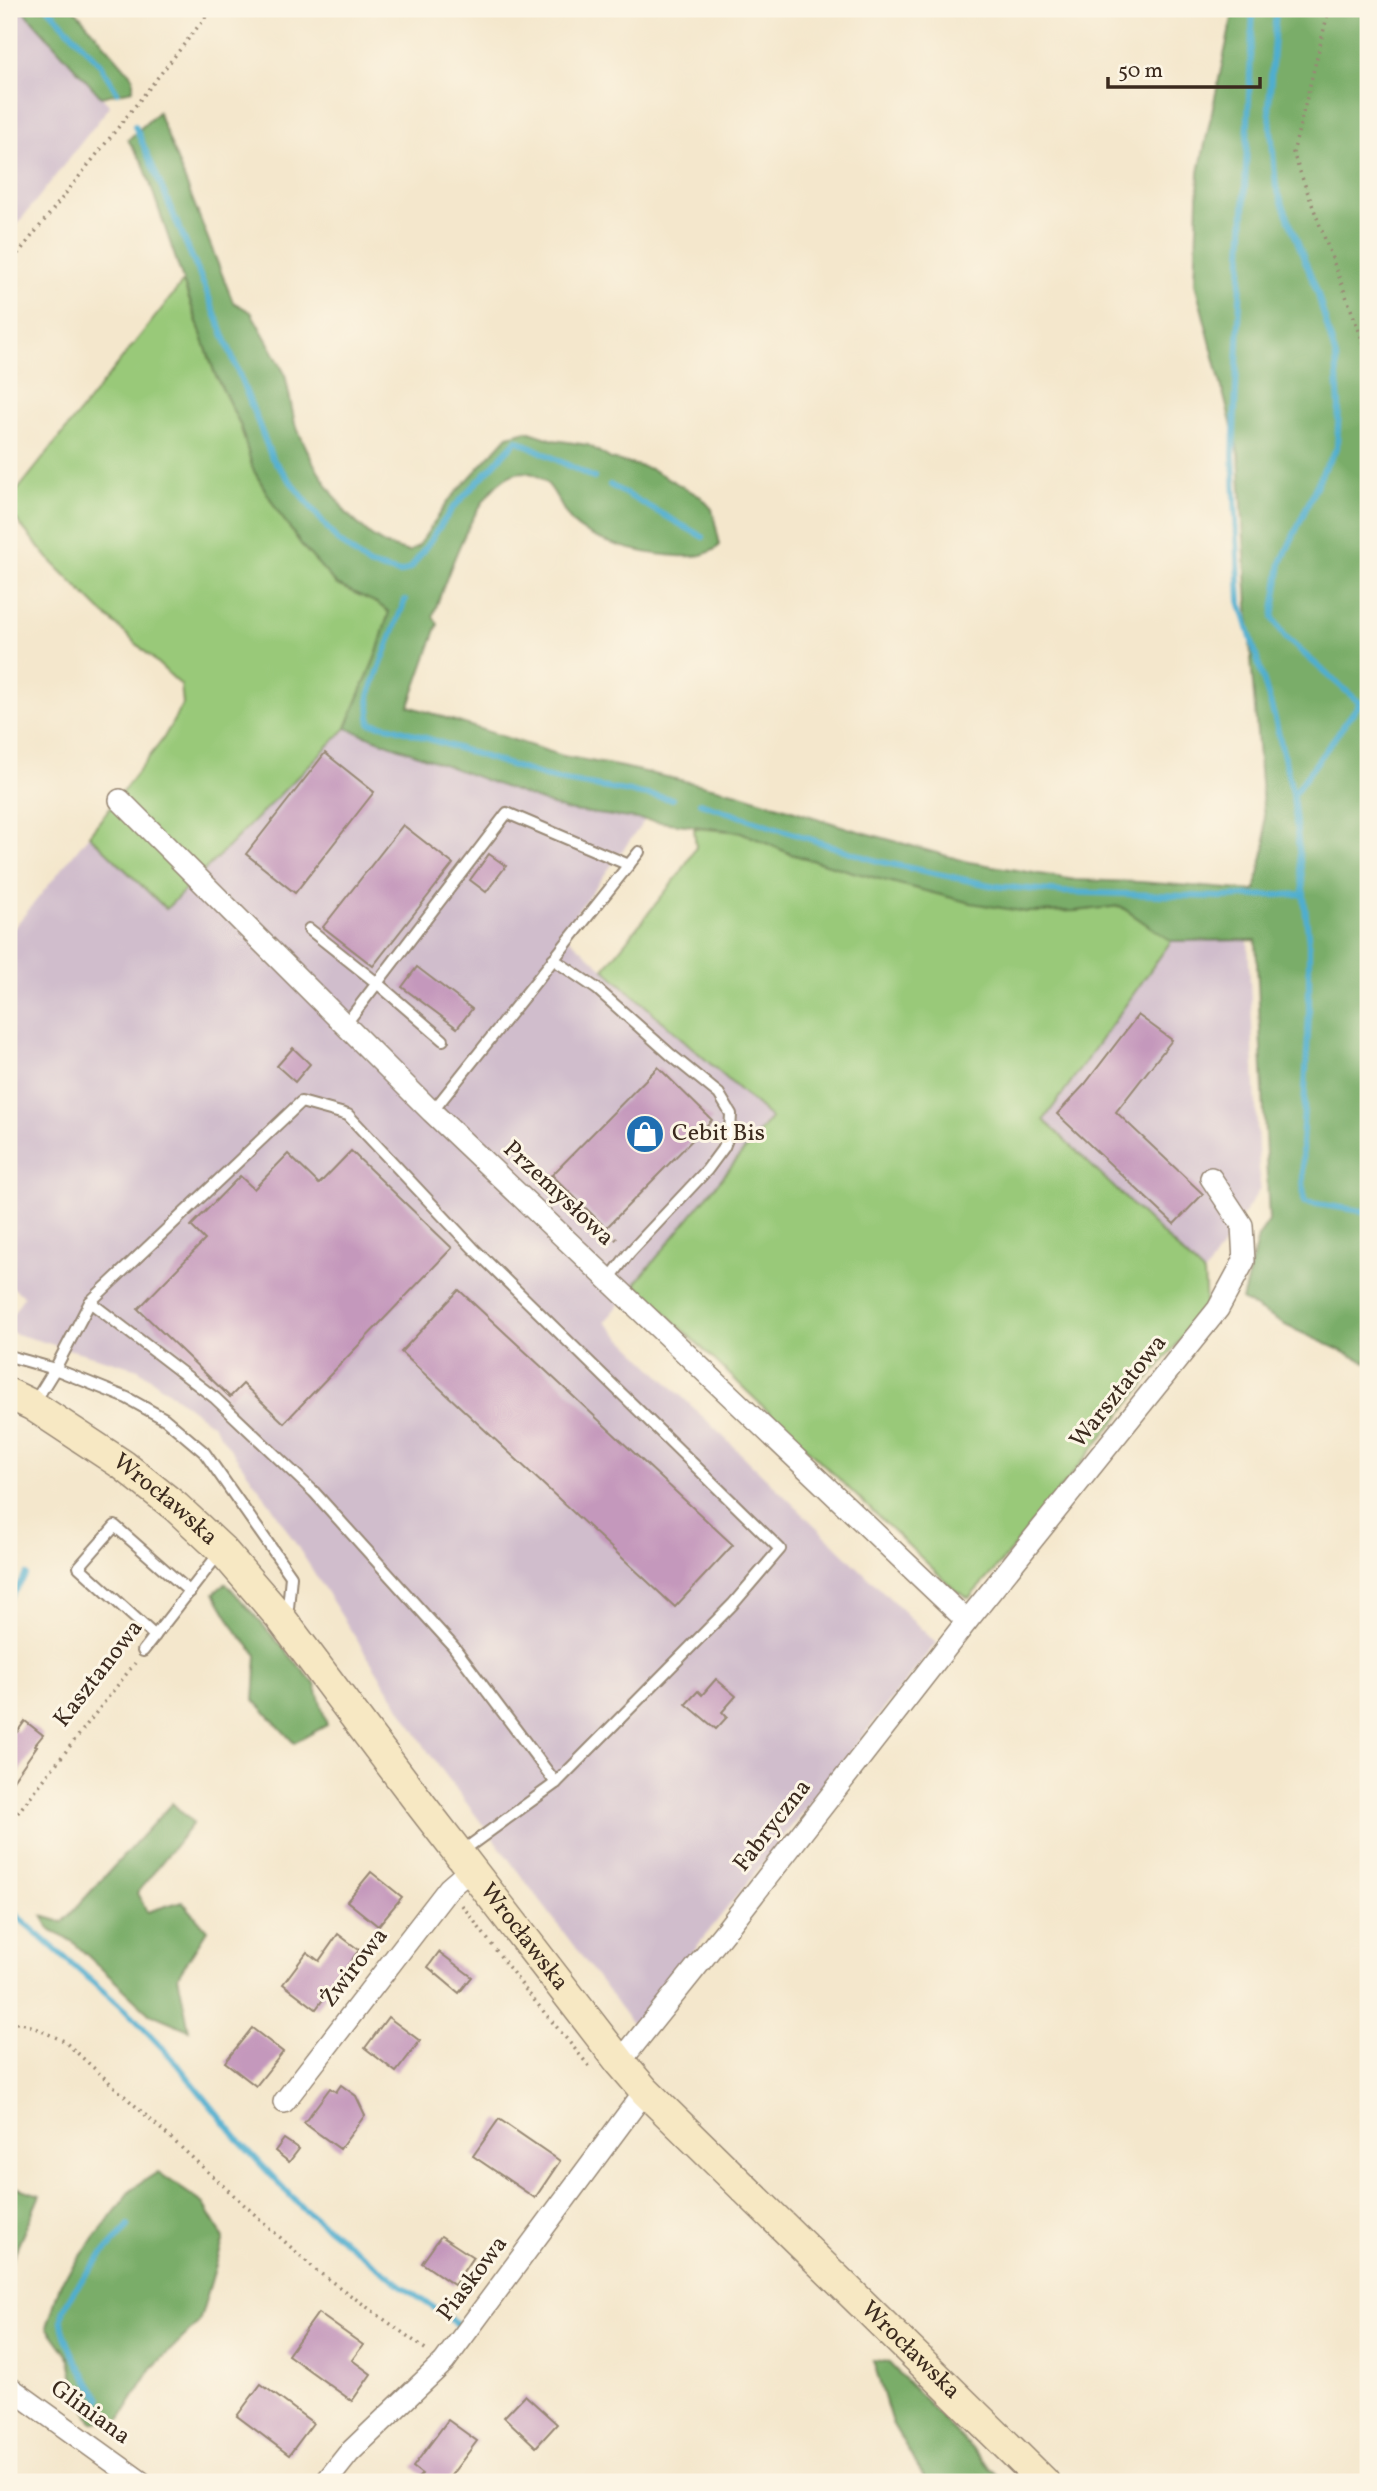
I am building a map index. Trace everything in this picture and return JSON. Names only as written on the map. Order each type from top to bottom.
[{"type":"main road","name":"Wrocławska","points":[[20,1400],[123,1465],[176,1507],[222,1550],[287,1625],[465,1861],[645,2091],[1044,2482]]},
{"type":"street","name":"Przemysłowa","points":[[120,800],[432,1111],[967,1621]]},
{"type":"street","name":"Warsztatowa","points":[[967,1621],[1218,1309],[1244,1261],[1243,1237],[1242,1225],[1211,1178]]},
{"type":"street","name":"Fabryczna","points":[[620,2062],[967,1621]]},
{"type":"street","name":"Żwirowa","points":[[284,2102],[449,1888],[465,1861]]},
{"type":"street","name":"Piaskowa","points":[[326,2482],[349,2453],[444,2362],[645,2091]]},
{"type":"street","name":"Gliniana","points":[[9,2387],[141,2482]]},
{"type":"lane","points":[[345,1025],[507,813],[629,864]]},
{"type":"lane","points":[[432,1111],[639,852]]},
{"type":"lane","points":[[309,929],[443,1040]]},
{"type":"lane","points":[[553,959],[597,989],[719,1094],[731,1114],[730,1132],[724,1146],[707,1170],[630,1252],[610,1279]]},
{"type":"lane","points":[[20,1400],[55,1369],[90,1302],[300,1102],[348,1115],[473,1248],[780,1549],[733,1604],[555,1783],[465,1861]]},
{"type":"lane","points":[[90,1302],[215,1398],[314,1492],[453,1646],[555,1783]]},
{"type":"lane","points":[[9,1356],[55,1369],[127,1398],[165,1419],[204,1452],[291,1576],[287,1625]]},
{"type":"lane","points":[[155,1636],[79,1567],[115,1526],[190,1592]]},
{"type":"lane","name":"Kasztanowa","points":[[143,1651],[222,1550]]},
{"type":"path","points":[[9,265],[212,9]]},
{"type":"path","points":[[1329,9],[1293,153],[1368,355]]},
{"type":"path","points":[[550,1175],[630,1252]]},
{"type":"path","name":"Kasztanowa","points":[[9,1824],[143,1651]]},
{"type":"path","points":[[9,2022],[26,2024],[64,2041],[317,2271],[444,2362]]},
{"type":"shaded area","points":[[9,9],[22,9],[110,106],[9,235]]},
{"type":"shaded area","points":[[346,728],[565,810],[645,820],[562,932],[771,1118],[605,1322],[936,1643],[634,2026],[429,1753],[271,1505],[213,1425],[138,1369],[9,1332],[9,1320],[24,1296],[9,1285],[9,934],[89,835],[167,909]]},
{"type":"shaded area","points":[[1171,941],[1248,941],[1260,1189],[1204,1274],[1043,1120]]},
{"type":"green space","points":[[22,9],[74,9],[133,77],[133,90],[101,97]]},
{"type":"green space","points":[[1234,9],[1368,9],[1368,1363],[1287,1326],[1242,1300],[1258,1237],[1269,1221],[1256,940],[1171,941],[1120,906],[1076,911],[1026,912],[971,903],[791,854],[741,832],[565,810],[346,728],[377,653],[389,612],[377,603],[337,585],[303,547],[253,469],[240,424],[215,374],[143,163],[128,140],[158,112],[233,302],[251,312],[285,374],[295,424],[313,462],[347,514],[370,535],[386,545],[409,552],[419,545],[449,500],[508,436],[527,431],[554,440],[588,445],[611,459],[651,469],[701,497],[712,509],[720,545],[714,550],[694,556],[655,554],[617,545],[582,530],[569,519],[550,487],[539,477],[520,472],[502,481],[485,498],[471,522],[447,576],[433,616],[438,624],[409,706],[563,756],[738,793],[969,862],[1075,880],[1255,891],[1266,843],[1252,673],[1239,454],[1195,283],[1199,172]]},
{"type":"green space","points":[[183,282],[215,374],[240,424],[253,469],[277,510],[303,547],[337,585],[377,603],[389,612],[377,653],[346,728],[166,909],[89,835],[163,739],[183,704],[181,685],[48,558],[9,511],[9,501]]},
{"type":"green space","points":[[694,828],[741,832],[791,854],[854,872],[1026,912],[1076,911],[1120,906],[1171,941],[1044,1120],[1204,1274],[1206,1308],[1000,1564],[969,1598],[955,1590],[635,1284],[771,1118],[604,969],[681,872],[696,847]]},
{"type":"green space","points":[[226,1583],[315,1684],[327,1725],[294,1743],[254,1700],[257,1655],[237,1632],[214,1593]]},
{"type":"green space","points":[[172,1803],[193,1823],[137,1893],[147,1912],[182,1901],[207,1930],[178,1976],[189,2030],[149,2013],[72,1941],[51,1931],[42,1916],[63,1922]]},
{"type":"green space","points":[[158,2172],[204,2204],[224,2238],[199,2322],[152,2368],[118,2422],[93,2422],[76,2390],[70,2359],[47,2327],[61,2282],[133,2188]]},
{"type":"green space","points":[[9,2185],[40,2195],[9,2266]]},
{"type":"green space","points":[[873,2360],[888,2362],[1004,2482],[927,2482],[892,2423]]},
{"type":"building","points":[[325,753],[374,792],[295,893],[246,854]]},
{"type":"building","points":[[403,825],[453,864],[373,966],[323,927]]},
{"type":"building","points":[[489,854],[506,866],[486,892],[470,880]]},
{"type":"building","points":[[417,967],[472,1009],[457,1028],[402,987]]},
{"type":"building","points":[[1138,1015],[1172,1040],[1116,1112],[1203,1194],[1174,1224],[1057,1114],[1085,1084]]},
{"type":"building","points":[[293,1048],[310,1064],[295,1082],[277,1066]]},
{"type":"building","name":"Cebit Bis","points":[[658,1067],[712,1120],[606,1228],[552,1175]]},
{"type":"building","points":[[351,1151],[452,1248],[284,1423],[243,1384],[230,1397],[138,1309],[205,1240],[191,1226],[240,1176],[254,1189],[288,1154],[319,1184]]},
{"type":"building","points":[[459,1290],[733,1545],[675,1607],[401,1352]]},
{"type":"building","points":[[716,1679],[736,1696],[722,1712],[727,1717],[716,1729],[686,1704],[698,1691],[702,1695]]},
{"type":"building","points":[[25,1721],[43,1735],[9,1786],[9,1726],[17,1732]]},
{"type":"building","points":[[371,1872],[402,1897],[378,1926],[347,1901]]},
{"type":"building","points":[[338,1934],[359,1950],[316,2009],[283,1984],[307,1952],[319,1961]]},
{"type":"building","points":[[439,1952],[472,1977],[459,1993],[428,1967]]},
{"type":"building","points":[[388,2017],[420,2041],[396,2072],[365,2048]]},
{"type":"building","points":[[252,2028],[283,2052],[256,2086],[225,2062]]},
{"type":"building","points":[[341,2085],[356,2096],[365,2115],[340,2149],[304,2123],[330,2088],[336,2092]]},
{"type":"building","points":[[499,2119],[560,2161],[535,2198],[473,2156]]},
{"type":"building","points":[[284,2139],[299,2149],[289,2162],[275,2151]]},
{"type":"building","points":[[441,2236],[473,2257],[454,2285],[422,2263]]},
{"type":"building","points":[[318,2313],[363,2345],[352,2360],[371,2374],[352,2401],[288,2355]]},
{"type":"building","points":[[261,2384],[313,2423],[289,2455],[237,2416]]},
{"type":"building","points":[[525,2395],[557,2424],[536,2447],[504,2417]]},
{"type":"building","points":[[448,2420],[477,2441],[446,2482],[414,2482],[422,2474],[413,2467]]},
{"type":"waterway","points":[[49,9],[100,64],[117,92]]},
{"type":"waterway","points":[[1253,9],[1233,456],[1240,601],[1275,719],[1293,795]]},
{"type":"waterway","points":[[1276,9],[1269,106],[1276,187],[1317,291],[1336,358],[1339,406],[1337,448],[1324,469],[1281,563],[1273,618],[1286,638],[1368,710]]},
{"type":"waterway","points":[[135,126],[204,285],[272,458],[337,540],[369,565],[400,573],[411,568],[452,509],[517,440],[594,478]]},
{"type":"waterway","points":[[610,485],[703,537]]},
{"type":"waterway","points":[[405,600],[369,696],[370,723],[392,727],[553,779],[672,799]]},
{"type":"waterway","points":[[1360,703],[1293,795],[1309,943],[1309,1015],[1302,1144],[1304,1202],[1368,1212]]},
{"type":"waterway","points":[[700,803],[877,861],[994,886],[1062,892],[1221,897],[1304,894]]},
{"type":"waterway","points":[[9,1599],[26,1575]]},
{"type":"waterway","points":[[9,1909],[136,2020],[172,2058],[242,2144],[301,2207],[402,2286],[459,2325]]},
{"type":"waterway","points":[[100,2399],[67,2342],[62,2322],[63,2312],[77,2286],[128,2226]]},
{"type":"place","name":"Cebit Bis","points":[[645,1134]]}]
